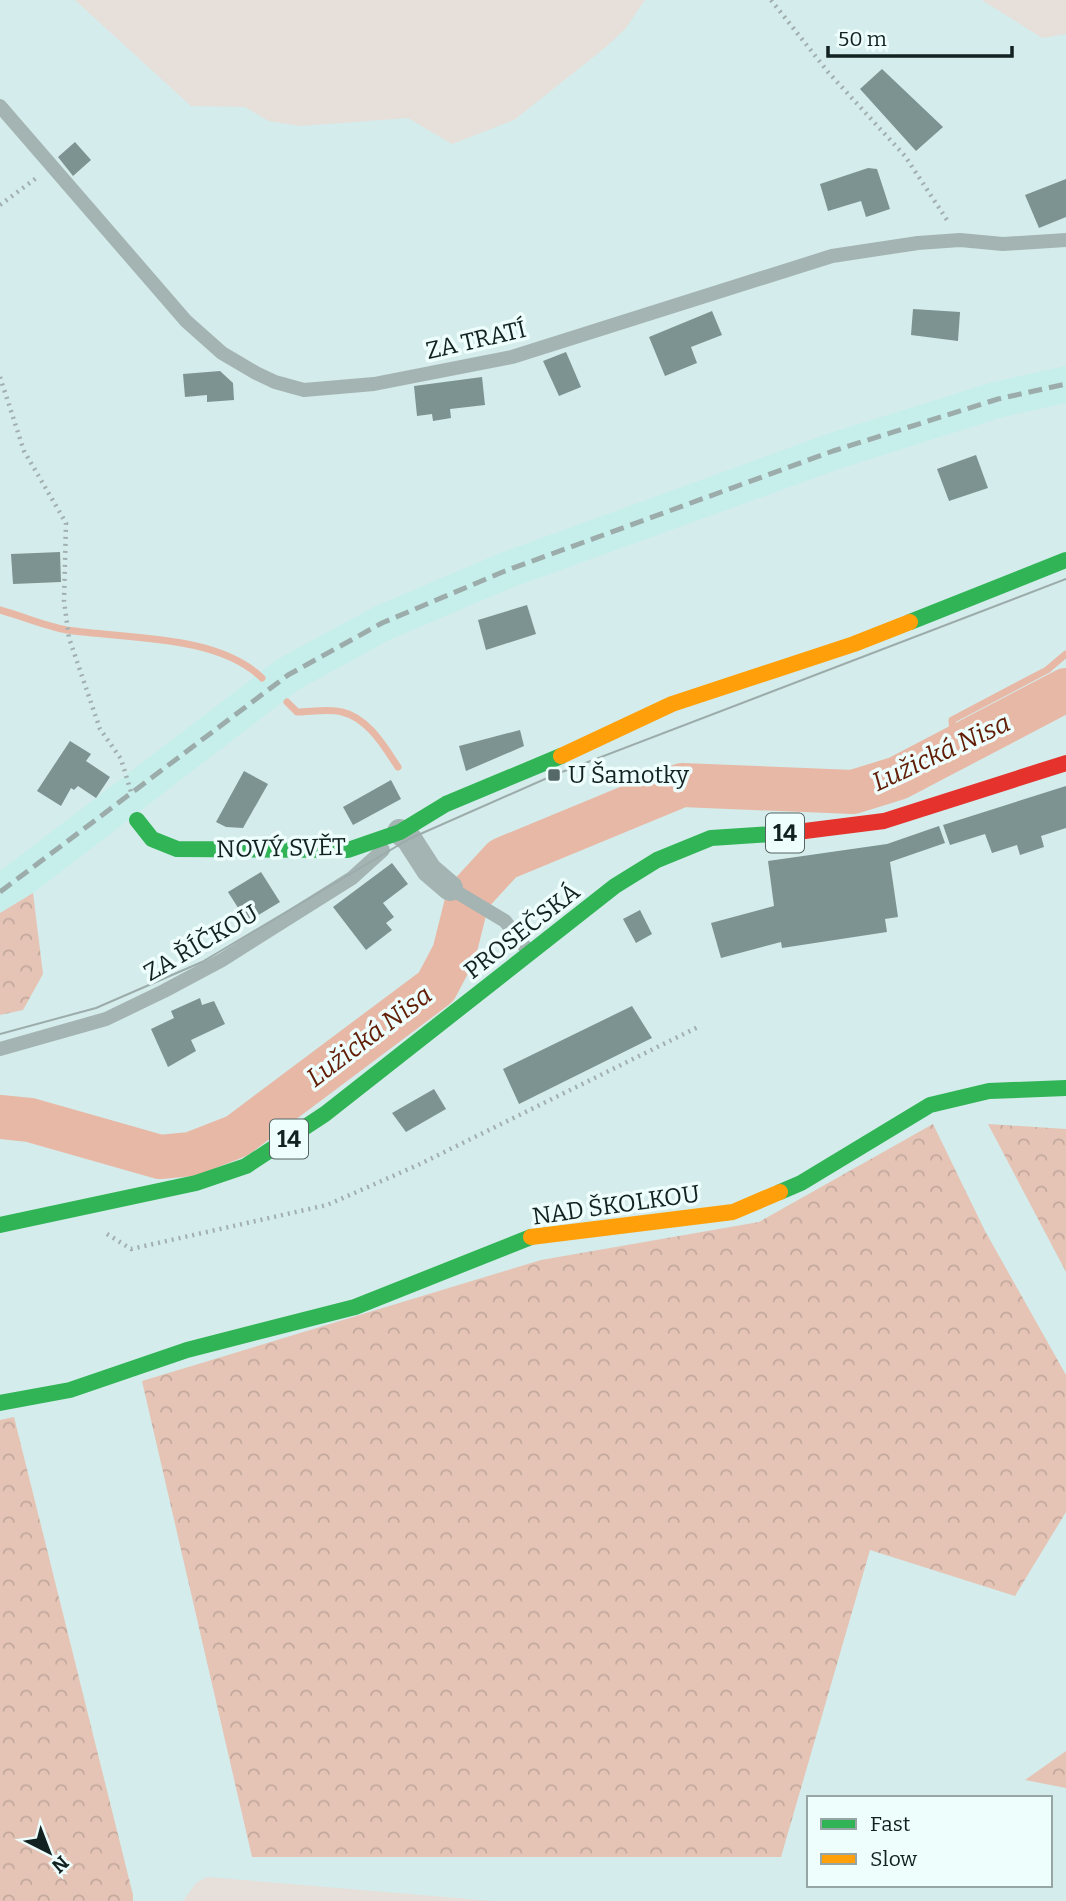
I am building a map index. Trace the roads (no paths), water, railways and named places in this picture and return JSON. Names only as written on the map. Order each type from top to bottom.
[{"type":"street","points":[[450,888],[429,870],[409,839],[400,832],[456,799],[580,748],[672,704],[854,644],[1066,560]]},
{"type":"street","name":"PROSEČSKÁ","points":[[0,1224],[195,1183],[246,1166],[275,1150],[615,886],[657,860],[687,846],[711,838],[807,832],[884,821],[1066,764]]},
{"type":"street","name":"NOVÝ SVĚT","points":[[137,820],[152,839],[177,849],[348,850],[400,832]]},
{"type":"street","name":"NAD ŠKOLKOU","points":[[0,1403],[71,1390],[187,1350],[355,1307],[531,1237],[733,1212],[801,1182],[930,1105],[989,1091],[1066,1088]]},
{"type":"lane","name":"ZA TRATÍ","points":[[0,106],[186,321],[222,353],[256,373],[275,383],[304,390],[374,384],[512,357],[832,256],[918,243],[960,240],[1003,244],[1066,240]]},
{"type":"lane","name":"ZA ŘÍČKOU","points":[[0,1049],[106,1019],[199,972],[352,878],[400,832]]},
{"type":"lane","points":[[450,888],[505,921],[530,954]]},
{"type":"waterway","points":[[0,610],[67,630],[196,646],[221,653],[262,678]]},
{"type":"waterway","points":[[954,750],[952,720],[1047,670],[1066,654]]},
{"type":"waterway","name":"Lužická Nisa","points":[[0,1117],[30,1120],[160,1157],[191,1154],[237,1136],[436,987],[454,953],[468,897],[503,859],[682,785],[853,792],[898,778],[1066,690]]},
{"type":"waterway","points":[[287,702],[297,712],[337,711],[360,720],[387,750],[398,767]]},
{"type":"tram line","points":[[0,1034],[96,1008],[202,962],[409,839],[554,775],[1066,579]]},
{"type":"railway","points":[[0,892],[288,675],[382,623],[505,571],[833,451],[998,399],[1066,384]]},
{"type":"place","name":"U Šamotky","points":[[554,775]]}]
